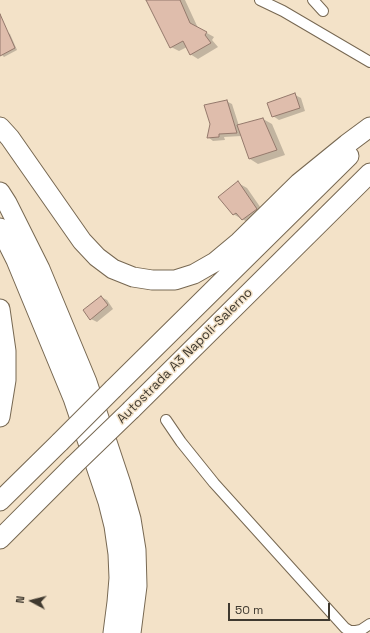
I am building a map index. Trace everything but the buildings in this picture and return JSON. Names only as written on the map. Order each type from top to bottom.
[{"type":"highway","points":[[0,127],[10,138],[82,241],[97,257],[113,269],[133,277],[152,280],[175,280],[194,274],[215,262],[239,242],[299,183],[370,127]]},
{"type":"highway","name":"Autostrada A3 Napoli-Salerno","points":[[0,501],[370,135]]},
{"type":"highway","name":"Autostrada A3 Napoli-Salerno","points":[[0,539],[370,173]]},
{"type":"highway","points":[[0,192],[40,269],[87,382],[120,478],[131,519],[136,550],[137,586],[131,633]]},
{"type":"highway","points":[[0,228],[16,260],[73,398],[108,502],[114,526],[118,554],[119,578],[113,633]]},
{"type":"highway","points":[[0,309],[6,351],[6,380],[0,417]]},
{"type":"highway","points":[[0,549],[35,504]]},
{"type":"street","points":[[260,0],[370,62]]},
{"type":"street","points":[[313,0],[323,11]]},
{"type":"street","points":[[166,420],[181,442],[214,483],[345,628],[350,631],[356,631],[361,630],[370,624]]}]
